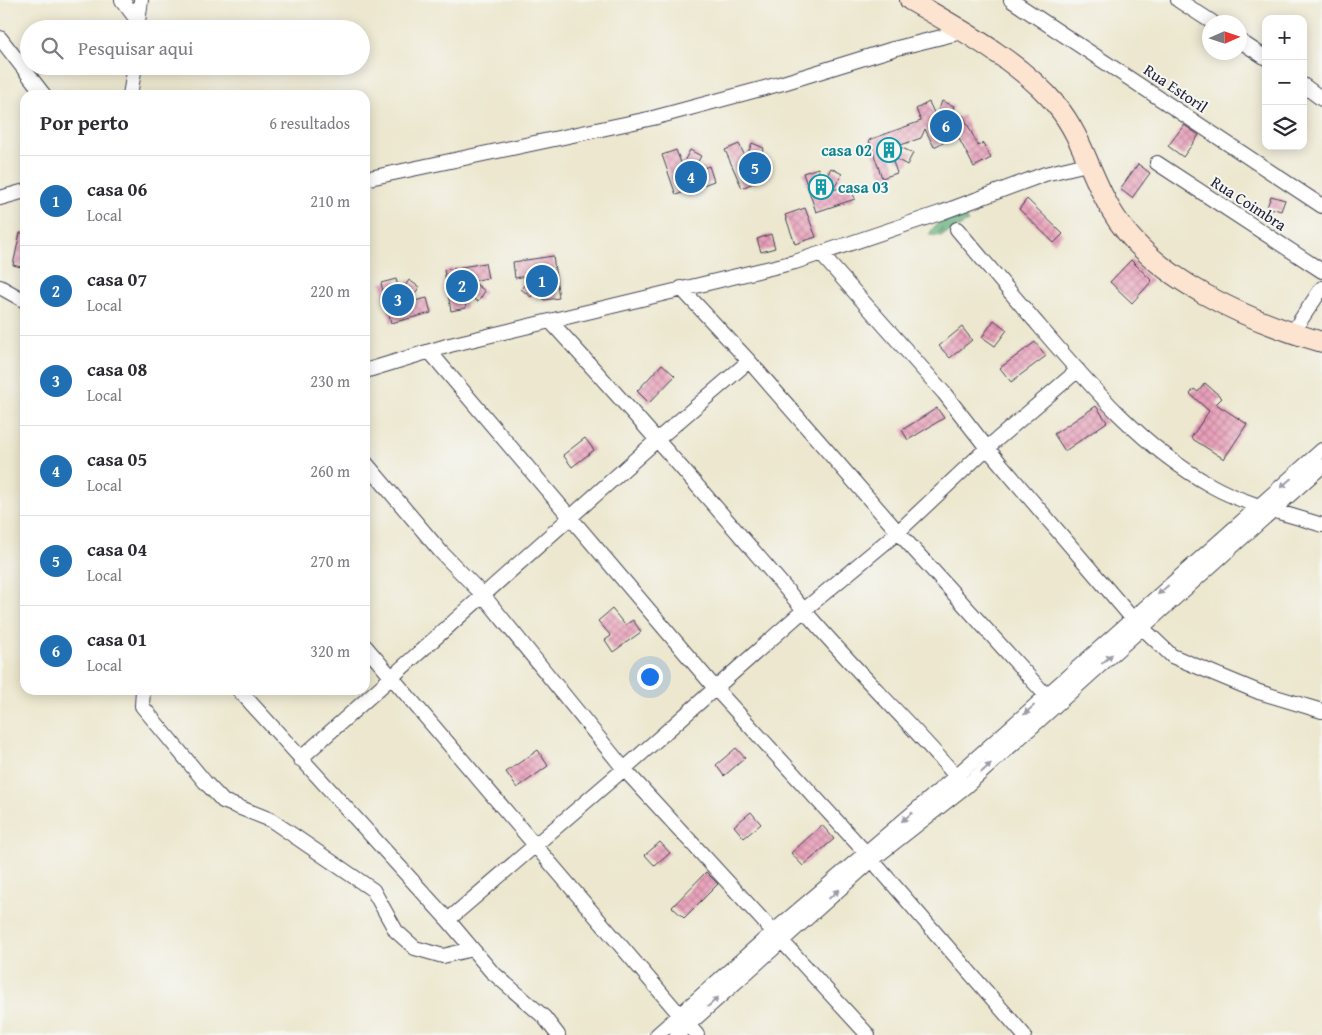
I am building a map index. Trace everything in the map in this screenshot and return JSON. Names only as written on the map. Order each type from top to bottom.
[{"type":"main road","points":[[910,0],[1014,67],[1057,106],[1078,142],[1087,164],[1118,221],[1136,243],[1151,256],[1206,295],[1253,319],[1322,342]]},
{"type":"street","points":[[122,0],[134,20]]},
{"type":"street","points":[[138,20],[141,0]]},
{"type":"street","name":"Rua Estoril","points":[[1011,0],[1322,206]]},
{"type":"street","points":[[1178,0],[1202,16]]},
{"type":"street","points":[[370,178],[653,118],[783,83],[892,49],[962,32]]},
{"type":"street","points":[[0,38],[20,64]]},
{"type":"street","points":[[1247,45],[1262,55]]},
{"type":"street","points":[[29,75],[40,90]]},
{"type":"street","points":[[131,90],[133,75]]},
{"type":"street","points":[[1307,88],[1322,99]]},
{"type":"street","points":[[370,370],[430,352],[821,254],[1045,174],[1087,164]]},
{"type":"street","name":"Rua Coimbra","points":[[1157,164],[1322,272]]},
{"type":"street","points":[[0,198],[20,192]]},
{"type":"street","points":[[957,229],[1078,370],[1126,422],[1164,453],[1212,486],[1266,508],[1322,525]]},
{"type":"street","points":[[821,254],[944,393],[988,448],[1132,618],[1172,656],[1252,689],[1322,711]]},
{"type":"street","points":[[0,287],[20,298]]},
{"type":"street","points":[[681,288],[749,361],[898,532],[1050,700]]},
{"type":"street","points":[[1292,333],[1322,288]]},
{"type":"street","points":[[551,322],[658,439],[698,489],[804,610],[960,781]]},
{"type":"street","points":[[430,352],[714,688],[868,856],[1024,1035]]},
{"type":"street","points":[[300,759],[658,439],[749,361]]},
{"type":"street","points":[[448,920],[536,846],[804,610],[898,532],[988,448],[1078,370]]},
{"type":"street","points":[[1050,700],[1142,627],[1266,508],[1322,450]]},
{"type":"street","points":[[657,1035],[685,1028],[778,935],[868,856],[960,781],[1050,700],[1132,618],[1266,508],[1322,466]]},
{"type":"street","points":[[370,468],[441,552],[483,595],[624,769],[868,1035]]},
{"type":"street","points":[[370,652],[536,846],[685,1028]]},
{"type":"street","points":[[143,695],[142,706],[205,782],[224,801],[271,820],[373,890],[396,931],[415,948],[443,956],[472,949]]},
{"type":"street","points":[[243,695],[448,920],[490,971],[544,1017],[558,1035]]},
{"type":"green space","points":[[964,211],[968,222],[941,236],[929,235],[939,222]]},
{"type":"building","points":[[942,101],[954,106],[947,123],[963,115],[978,146],[983,143],[991,158],[974,167],[957,135],[934,147],[925,129],[921,138],[898,146],[913,153],[907,165],[891,156],[897,173],[882,178],[869,140],[921,121],[916,109],[929,102],[936,117]]},
{"type":"building","points":[[1184,125],[1199,135],[1183,157],[1168,146]]},
{"type":"building","points":[[752,143],[764,148],[753,173],[756,182],[742,188],[725,150],[739,144],[746,158]]},
{"type":"building","points":[[676,150],[682,165],[690,150],[701,156],[692,172],[709,166],[714,181],[676,195],[662,155]]},
{"type":"building","points":[[1138,164],[1150,173],[1132,198],[1120,189]]},
{"type":"building","name":"casa 03","points":[[818,168],[823,183],[831,168],[842,174],[833,190],[850,185],[855,199],[816,212],[803,173]]},
{"type":"building","points":[[1271,196],[1285,200],[1281,211],[1267,207]]},
{"type":"building","points":[[1027,199],[1063,234],[1054,243],[1019,209]]},
{"type":"building","points":[[805,208],[816,237],[795,244],[785,215]]},
{"type":"building","points":[[20,233],[20,267],[13,265]]},
{"type":"building","points":[[771,234],[775,248],[761,252],[757,239]]},
{"type":"building","points":[[553,256],[559,298],[544,300],[541,284],[531,297],[521,289],[532,275],[515,278],[513,262]]},
{"type":"building","points":[[1131,260],[1152,281],[1132,303],[1110,282]]},
{"type":"building","points":[[485,263],[488,278],[472,281],[485,291],[478,302],[463,290],[466,308],[451,311],[444,270]]},
{"type":"building","points":[[396,279],[400,294],[409,280],[419,287],[410,302],[427,298],[431,313],[391,323],[381,283]]},
{"type":"building","points":[[994,320],[1007,330],[995,346],[982,337]]},
{"type":"building","points":[[962,327],[972,340],[950,358],[939,346]]},
{"type":"building","points":[[1035,342],[1046,356],[1011,382],[1000,368]]},
{"type":"building","points":[[662,364],[675,376],[649,403],[637,391]]},
{"type":"building","points":[[1205,383],[1222,398],[1216,404],[1247,424],[1224,459],[1191,438],[1209,411],[1190,394],[1194,389],[1198,392]]},
{"type":"building","points":[[1096,406],[1107,422],[1065,451],[1054,434]]},
{"type":"building","points":[[937,408],[944,418],[908,440],[902,430]]},
{"type":"building","points":[[585,438],[594,450],[572,467],[563,455]]},
{"type":"building","points":[[612,609],[625,625],[633,620],[641,632],[613,652],[605,640],[611,636],[598,621]]},
{"type":"building","points":[[736,748],[745,758],[724,776],[716,765]]},
{"type":"building","points":[[538,750],[548,766],[517,788],[506,772]]},
{"type":"building","points":[[751,812],[761,824],[744,838],[734,826]]},
{"type":"building","points":[[822,825],[834,839],[803,866],[791,853]]},
{"type":"building","points":[[660,842],[670,853],[655,866],[645,855]]},
{"type":"building","points":[[706,872],[718,884],[684,918],[672,907]]},
{"type":"place","name":"casa 01","points":[[946,126]]},
{"type":"place","name":"casa 02","points":[[889,150]]},
{"type":"place","name":"casa 04","points":[[755,168]]},
{"type":"place","name":"casa 05","points":[[691,177]]},
{"type":"place","name":"casa 03","points":[[821,187]]},
{"type":"place","name":"casa 06","points":[[542,281]]},
{"type":"place","name":"casa 07","points":[[462,286]]},
{"type":"place","name":"casa 08","points":[[398,300]]}]
